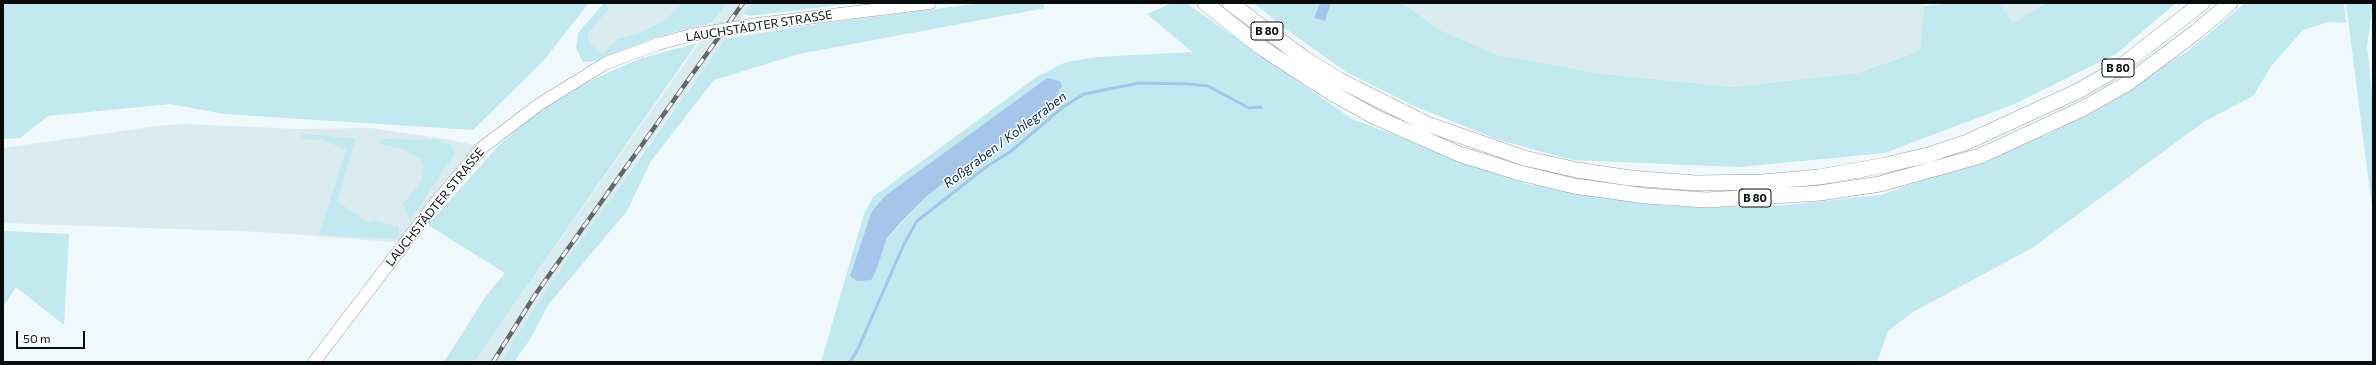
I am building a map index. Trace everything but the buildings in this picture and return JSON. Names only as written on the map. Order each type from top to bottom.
[{"type":"highway","name":"B 80","points":[[1205,3],[1262,48],[1330,92],[1387,123],[1459,154],[1520,173],[1574,186],[1646,196],[1708,200],[1820,193],[1873,185],[1980,156],[2082,109],[2128,83],[2196,32],[2230,3]]},
{"type":"highway","name":"B 80","points":[[1230,3],[1306,59],[1339,80],[1383,104],[1446,132],[1524,158],[1577,170],[1630,178],[1696,184],[1762,182],[1819,176],[1886,165],[1928,155],[1967,142],[2078,91],[2120,67],[2202,3]]},
{"type":"main road","name":"LAUCHSTÄDTER STRASSE","points":[[314,362],[438,200],[483,147],[538,104],[600,66],[624,56],[691,35],[758,24],[930,3]]},
{"type":"shaded area","points":[[3,3],[589,3],[544,60],[473,130],[224,114],[170,104],[48,116],[20,138],[3,139]]},
{"type":"shaded area","points":[[604,3],[610,8],[588,33],[589,42],[602,54],[617,39],[639,33],[665,20],[682,3],[727,3],[712,23],[659,36],[597,61],[583,62],[576,48],[578,33]]},
{"type":"shaded area","points":[[605,3],[682,3],[665,20],[639,33],[617,39],[602,54],[589,42],[588,33],[610,8]]},
{"type":"shaded area","points":[[727,3],[752,3],[643,152],[525,322],[501,362],[474,362]]},
{"type":"shaded area","points":[[752,3],[856,3],[750,16],[744,14]]},
{"type":"shaded area","points":[[982,3],[1043,3],[1045,8],[799,54],[714,80],[651,161],[627,211],[548,305],[531,338],[514,362],[501,362],[525,322],[576,247],[724,41],[730,38],[810,25]]},
{"type":"shaded area","points":[[1172,3],[1186,3],[1352,119],[1527,184],[1665,206],[1766,207],[1881,195],[2049,134],[2188,51],[2245,3],[2344,3],[2346,23],[2329,22],[2303,30],[2272,65],[2253,96],[2205,121],[2032,248],[1913,312],[1888,331],[1877,362],[821,362],[864,214],[873,197],[1038,76],[1066,62],[1098,57],[1192,52],[1147,14]],"holes":[[[1047,78],[1062,85],[1055,99],[993,148],[970,162],[927,196],[887,238],[876,271],[886,195]]]},
{"type":"shaded area","points":[[1254,3],[1320,3],[1314,18],[1325,21],[1331,3],[1402,3],[1440,30],[1498,55],[1603,74],[1734,87],[1857,73],[1909,55],[1920,49],[1924,6],[1955,3],[1999,3],[2013,23],[2046,3],[2176,3],[2116,54],[2014,104],[1885,153],[1739,167],[1572,160],[1496,139],[1414,106],[1346,72],[1283,27]]},
{"type":"shaded area","points":[[1320,3],[1331,3],[1325,21],[1314,18]]},
{"type":"shaded area","points":[[1402,3],[1923,3],[1924,6],[1920,49],[1909,55],[1857,73],[1734,87],[1603,74],[1498,55],[1440,30]]},
{"type":"shaded area","points":[[1999,3],[2046,3],[2013,23]]},
{"type":"shaded area","points":[[2346,3],[2373,3],[2367,46],[2373,103],[2373,215]]},
{"type":"shaded area","points":[[697,43],[474,362],[444,362],[486,296],[505,273],[428,225],[499,145],[524,122],[569,90],[642,58]]},
{"type":"shaded area","points":[[1047,78],[1060,81],[1062,86],[1055,99],[993,148],[970,162],[927,196],[887,238],[876,271],[871,280],[857,281],[850,276],[872,211],[886,195]]},
{"type":"shaded area","points":[[184,124],[298,129],[370,128],[446,139],[483,147],[406,243],[262,232],[3,223],[3,148],[157,126]]},
{"type":"shaded area","points":[[303,134],[356,138],[337,201],[368,223],[373,220],[399,227],[399,239],[319,235],[346,150],[323,140],[300,139]]},
{"type":"shaded area","points":[[383,139],[438,140],[451,145],[455,153],[410,221],[403,204],[419,185],[424,171],[420,159],[403,149],[379,144]]},
{"type":"shaded area","points":[[3,231],[69,234],[64,325],[16,287],[3,307]]},
{"type":"waterway","name":"Roßgraben / Kohlegraben","points":[[850,362],[858,349],[904,244],[917,221],[986,167],[1010,152],[1063,107],[1084,94],[1139,83],[1208,86],[1249,108],[1261,107]]},
{"type":"railway","points":[[493,362],[535,295],[743,3]]}]
